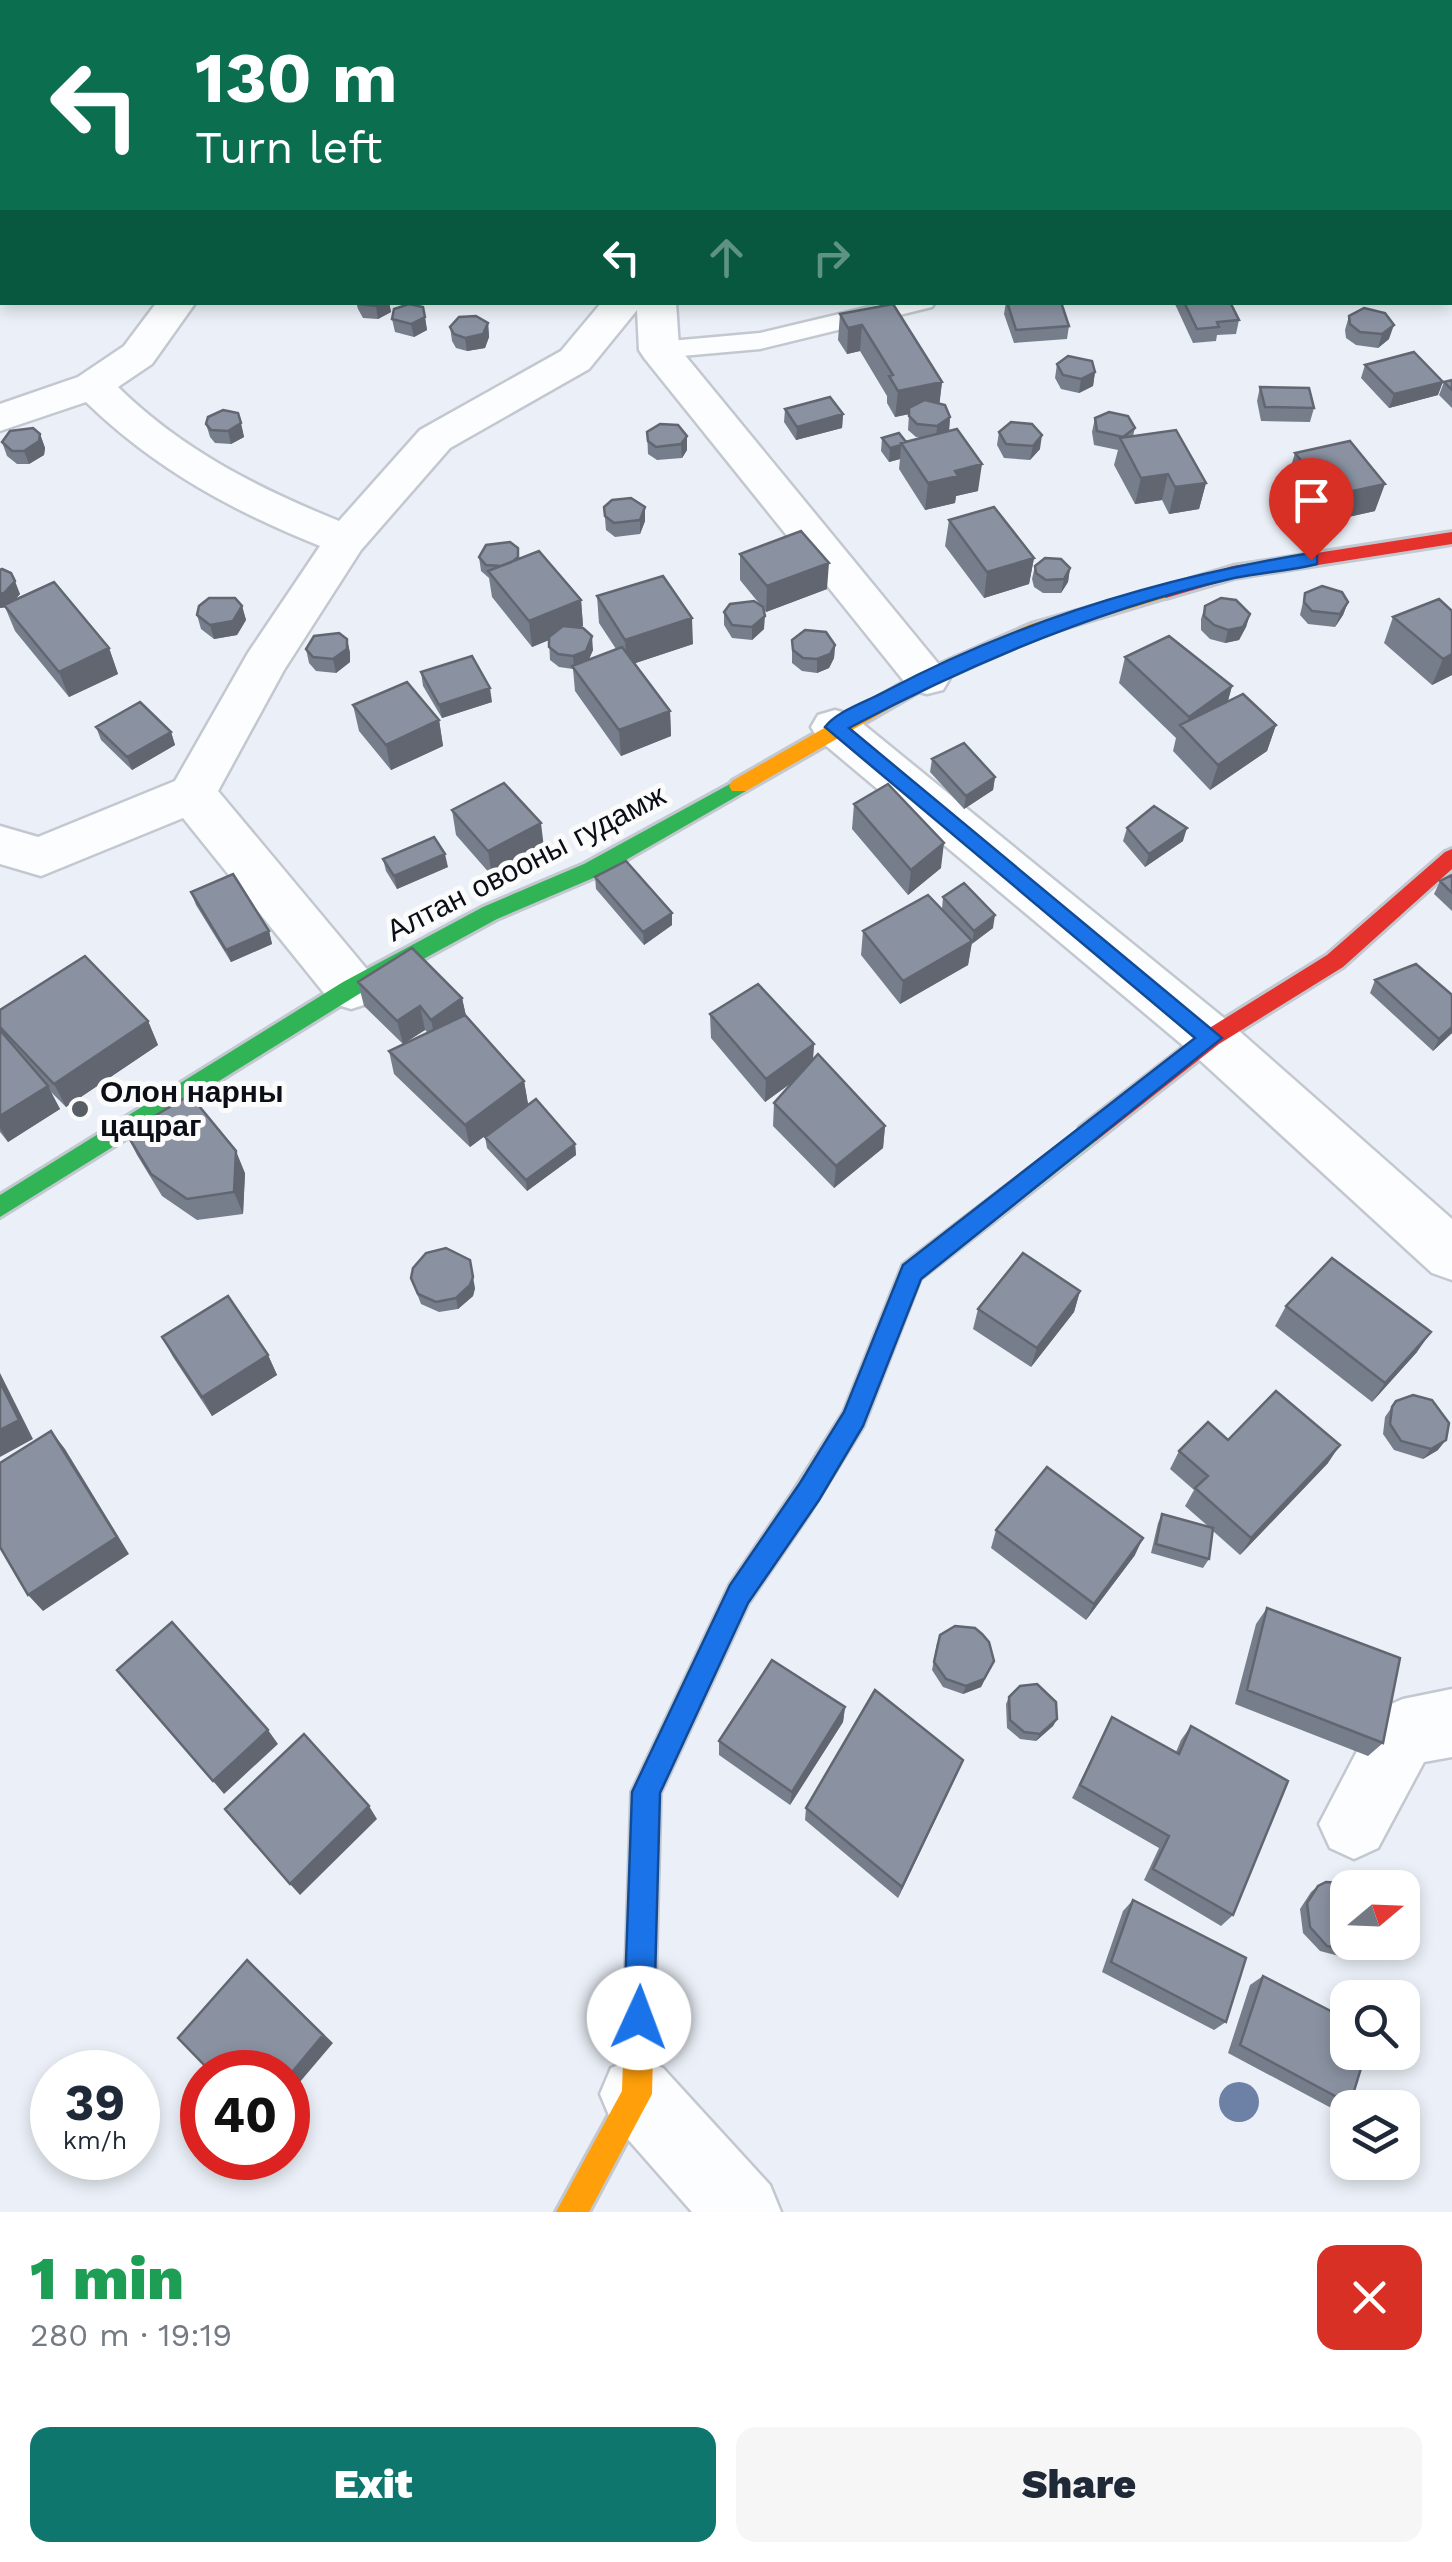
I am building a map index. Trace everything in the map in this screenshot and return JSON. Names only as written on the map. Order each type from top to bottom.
[{"type":"main road","name":"Алтан овооны гудамж","points":[[0,1207],[351,988],[490,913],[591,870],[835,727],[927,678],[1038,630],[1233,572],[1452,538]]},
{"type":"main road","points":[[572,2212],[636,2094],[646,1792],[739,1594],[810,1492],[854,1418],[911,1272],[1211,1038],[1335,961],[1452,857]]},
{"type":"street","points":[[0,418],[92,386],[138,355],[175,305]]},
{"type":"street","points":[[0,844],[40,858],[192,794],[264,664],[346,540],[435,439],[575,360],[621,305]]},
{"type":"street","points":[[656,305],[660,350],[927,678]]},
{"type":"street","points":[[92,386],[136,428],[200,469],[268,510],[346,540]]},
{"type":"street","points":[[835,727],[1211,1038],[1452,1255]]},
{"type":"street","points":[[192,794],[351,988]]},
{"type":"street","points":[[1354,1824],[1403,1733],[1452,1723]]},
{"type":"street","points":[[636,2094],[742,2212]]},
{"type":"lane","points":[[660,350],[760,340],[910,305]]},
{"type":"building","points":[[406,305],[423,307],[425,317],[411,324],[392,319],[394,309]]},
{"type":"building","points":[[894,305],[942,382],[898,391],[889,376],[893,375],[862,325],[848,328],[840,314]]},
{"type":"building","points":[[1008,305],[1062,305],[1069,326],[1016,330]]},
{"type":"building","points":[[1185,305],[1232,305],[1239,320],[1217,322],[1219,327],[1197,329]]},
{"type":"building","points":[[1364,308],[1385,313],[1394,325],[1382,334],[1360,332],[1350,324],[1349,316]]},
{"type":"building","points":[[476,316],[488,323],[483,334],[465,338],[454,334],[450,327],[459,317]]},
{"type":"building","points":[[1414,352],[1443,382],[1394,394],[1365,365]]},
{"type":"building","points":[[1068,356],[1092,361],[1095,372],[1081,379],[1063,375],[1057,364]]},
{"type":"building","points":[[1260,387],[1309,388],[1314,408],[1265,407]]},
{"type":"building","points":[[830,397],[843,414],[797,427],[785,409]]},
{"type":"building","points":[[925,400],[945,405],[950,417],[937,426],[917,424],[909,416],[909,408]]},
{"type":"building","points":[[223,410],[238,413],[241,423],[228,431],[211,430],[206,424],[208,417]]},
{"type":"building","points":[[1109,412],[1128,416],[1135,428],[1123,437],[1097,431],[1095,418]]},
{"type":"building","points":[[1011,422],[1032,424],[1042,435],[1033,446],[1006,444],[999,432]]},
{"type":"building","points":[[660,424],[678,425],[687,436],[681,444],[656,447],[648,441],[647,432]]},
{"type":"building","points":[[33,428],[40,434],[39,441],[24,451],[12,451],[2,442],[10,431]]},
{"type":"building","points":[[957,429],[982,464],[955,471],[958,476],[928,483],[901,443]]},
{"type":"building","points":[[1176,430],[1206,483],[1175,487],[1168,474],[1141,478],[1120,438]]},
{"type":"building","points":[[899,433],[906,442],[901,445],[890,448],[882,438]]},
{"type":"building","points":[[1350,441],[1385,484],[1316,499],[1306,485],[1319,483],[1295,453]]},
{"type":"building","points":[[631,498],[645,507],[640,520],[614,523],[605,516],[604,507],[612,500]]},
{"type":"building","points":[[994,507],[1034,558],[987,572],[949,520]]},
{"type":"building","points":[[801,531],[829,563],[767,586],[740,554]]},
{"type":"building","points":[[510,542],[518,548],[518,557],[512,562],[486,565],[479,557],[486,545]]},
{"type":"building","points":[[539,551],[581,600],[529,621],[488,571]]},
{"type":"building","points":[[1045,558],[1061,559],[1070,568],[1064,579],[1046,580],[1036,573],[1035,566]]},
{"type":"building","points":[[0,570],[11,573],[15,581],[0,594]]},
{"type":"building","points":[[663,576],[692,618],[625,640],[597,596]]},
{"type":"building","points":[[54,582],[109,648],[59,672],[4,605]]},
{"type":"building","points":[[1322,586],[1342,592],[1348,602],[1340,614],[1312,611],[1304,602],[1305,593]]},
{"type":"building","points":[[209,598],[235,598],[242,606],[233,621],[210,625],[197,615],[199,606]]},
{"type":"building","points":[[1221,598],[1236,600],[1250,614],[1243,627],[1228,630],[1204,616],[1205,606]]},
{"type":"building","points":[[1439,599],[1452,611],[1452,654],[1443,659],[1393,617]]},
{"type":"building","points":[[754,601],[763,607],[765,616],[752,627],[732,625],[724,612],[730,604]]},
{"type":"building","points":[[563,626],[583,628],[592,636],[586,651],[573,656],[558,654],[549,647],[549,637]]},
{"type":"building","points":[[805,630],[826,632],[835,645],[830,654],[817,659],[803,658],[793,650],[792,640]]},
{"type":"building","points":[[339,633],[347,639],[347,649],[333,659],[313,657],[306,649],[314,636]]},
{"type":"building","points":[[1169,636],[1232,686],[1189,717],[1125,657]]},
{"type":"building","points":[[622,647],[670,711],[619,730],[572,666]]},
{"type":"building","points":[[472,656],[490,688],[439,705],[421,672]]},
{"type":"building","points":[[407,682],[439,720],[386,745],[353,705]]},
{"type":"building","points":[[1243,694],[1276,725],[1218,765],[1180,725]]},
{"type":"building","points":[[140,702],[171,732],[127,757],[96,727]]},
{"type":"building","points":[[964,743],[995,777],[966,796],[932,759]]},
{"type":"building","points":[[504,783],[541,823],[488,851],[452,810]]},
{"type":"building","points":[[888,784],[944,843],[911,870],[854,804]]},
{"type":"building","points":[[1154,806],[1187,828],[1149,854],[1127,828]]},
{"type":"building","points":[[434,837],[445,854],[394,876],[383,859]]},
{"type":"building","points":[[626,861],[672,913],[643,932],[595,877]]},
{"type":"building","points":[[233,874],[269,931],[226,950],[191,892]]},
{"type":"building","points":[[1452,875],[1452,893],[1440,881]]},
{"type":"building","points":[[964,883],[995,915],[974,931],[943,897]]},
{"type":"building","points":[[928,895],[972,941],[903,981],[863,931]]},
{"type":"building","points":[[412,948],[462,998],[431,1020],[420,1006],[397,1021],[358,982]]},
{"type":"building","points":[[85,956],[148,1021],[54,1084],[0,1027],[0,1010]]},
{"type":"building","points":[[1416,964],[1452,995],[1452,1027],[1439,1039],[1375,980]]},
{"type":"building","points":[[758,984],[814,1044],[766,1079],[710,1014]]},
{"type":"building","points":[[465,1015],[524,1081],[465,1125],[389,1051]]},
{"type":"building","points":[[0,1030],[48,1086],[0,1116]]},
{"type":"building","points":[[818,1054],[885,1126],[836,1166],[774,1103]]},
{"type":"building","points":[[190,1095],[236,1151],[234,1192],[187,1199],[151,1174],[126,1133]]},
{"type":"building","points":[[536,1099],[575,1144],[526,1180],[485,1137]]},
{"type":"building","points":[[446,1248],[470,1260],[473,1277],[456,1298],[436,1302],[418,1294],[411,1278],[413,1268],[426,1253]]},
{"type":"building","points":[[1023,1253],[1080,1291],[1037,1348],[978,1309]]},
{"type":"building","points":[[1332,1258],[1431,1332],[1385,1383],[1286,1306]]},
{"type":"building","points":[[228,1296],[268,1355],[202,1397],[162,1337]]},
{"type":"building","points":[[0,1382],[19,1420],[0,1430]]},
{"type":"building","points":[[1276,1391],[1340,1445],[1251,1538],[1195,1488],[1208,1476],[1179,1451],[1208,1422],[1228,1440]]},
{"type":"building","points":[[1413,1395],[1432,1400],[1449,1423],[1446,1440],[1431,1449],[1401,1441],[1390,1424],[1396,1401]]},
{"type":"building","points":[[51,1431],[117,1537],[28,1595],[0,1547],[0,1463]]},
{"type":"building","points":[[1047,1467],[1143,1538],[1094,1604],[996,1530]]},
{"type":"building","points":[[1162,1514],[1213,1528],[1209,1559],[1156,1544]]},
{"type":"building","points":[[1267,1608],[1400,1658],[1383,1743],[1247,1690]]},
{"type":"building","points":[[172,1622],[268,1730],[213,1781],[117,1670]]},
{"type":"building","points":[[955,1626],[975,1628],[982,1634],[989,1642],[994,1661],[984,1679],[966,1686],[946,1679],[934,1662],[940,1635]]},
{"type":"building","points":[[772,1660],[845,1707],[792,1792],[719,1741]]},
{"type":"building","points":[[1037,1684],[1056,1702],[1057,1719],[1040,1734],[1024,1732],[1010,1720],[1009,1697],[1020,1686]]},
{"type":"building","points":[[875,1690],[963,1760],[902,1887],[806,1808]]},
{"type":"building","points":[[1112,1717],[1179,1754],[1191,1726],[1288,1781],[1233,1915],[1153,1869],[1169,1836],[1080,1785]]},
{"type":"building","points":[[304,1734],[369,1806],[290,1884],[225,1809]]},
{"type":"building","points":[[1330,1882],[1330,1947],[1310,1927],[1307,1903],[1318,1886]]},
{"type":"building","points":[[1133,1900],[1246,1958],[1226,2022],[1111,1962]]},
{"type":"building","points":[[247,1960],[323,2035],[310,2051],[190,2050],[178,2038]]},
{"type":"building","points":[[1263,1976],[1330,2011],[1330,2070],[1360,2070],[1354,2090],[1330,2090],[1330,2093],[1240,2045]]},
{"type":"traffic: fast","points":[[0,1207],[351,988],[490,913],[591,870],[739,786]]},
{"type":"traffic: fast","points":[[799,1506],[854,1418],[911,1272],[1088,1134]]},
{"type":"traffic: slow","points":[[739,786],[927,678],[1038,629],[1166,592]]},
{"type":"traffic: slow","points":[[572,2212],[637,2094],[646,1792],[739,1594],[799,1506]]},
{"type":"traffic: jam","points":[[1166,592],[1233,572],[1452,538]]},
{"type":"traffic: jam","points":[[1088,1134],[1211,1038],[1335,961],[1452,857]]},
{"type":"place","name":"Олон нарны цацраг","points":[[80,1109]]},
{"type":"route","points":[[639,2018],[646,1792],[739,1594],[810,1492],[854,1418],[911,1272],[1211,1038],[835,727],[927,678],[1038,630],[1233,572],[1311,560]]}]
